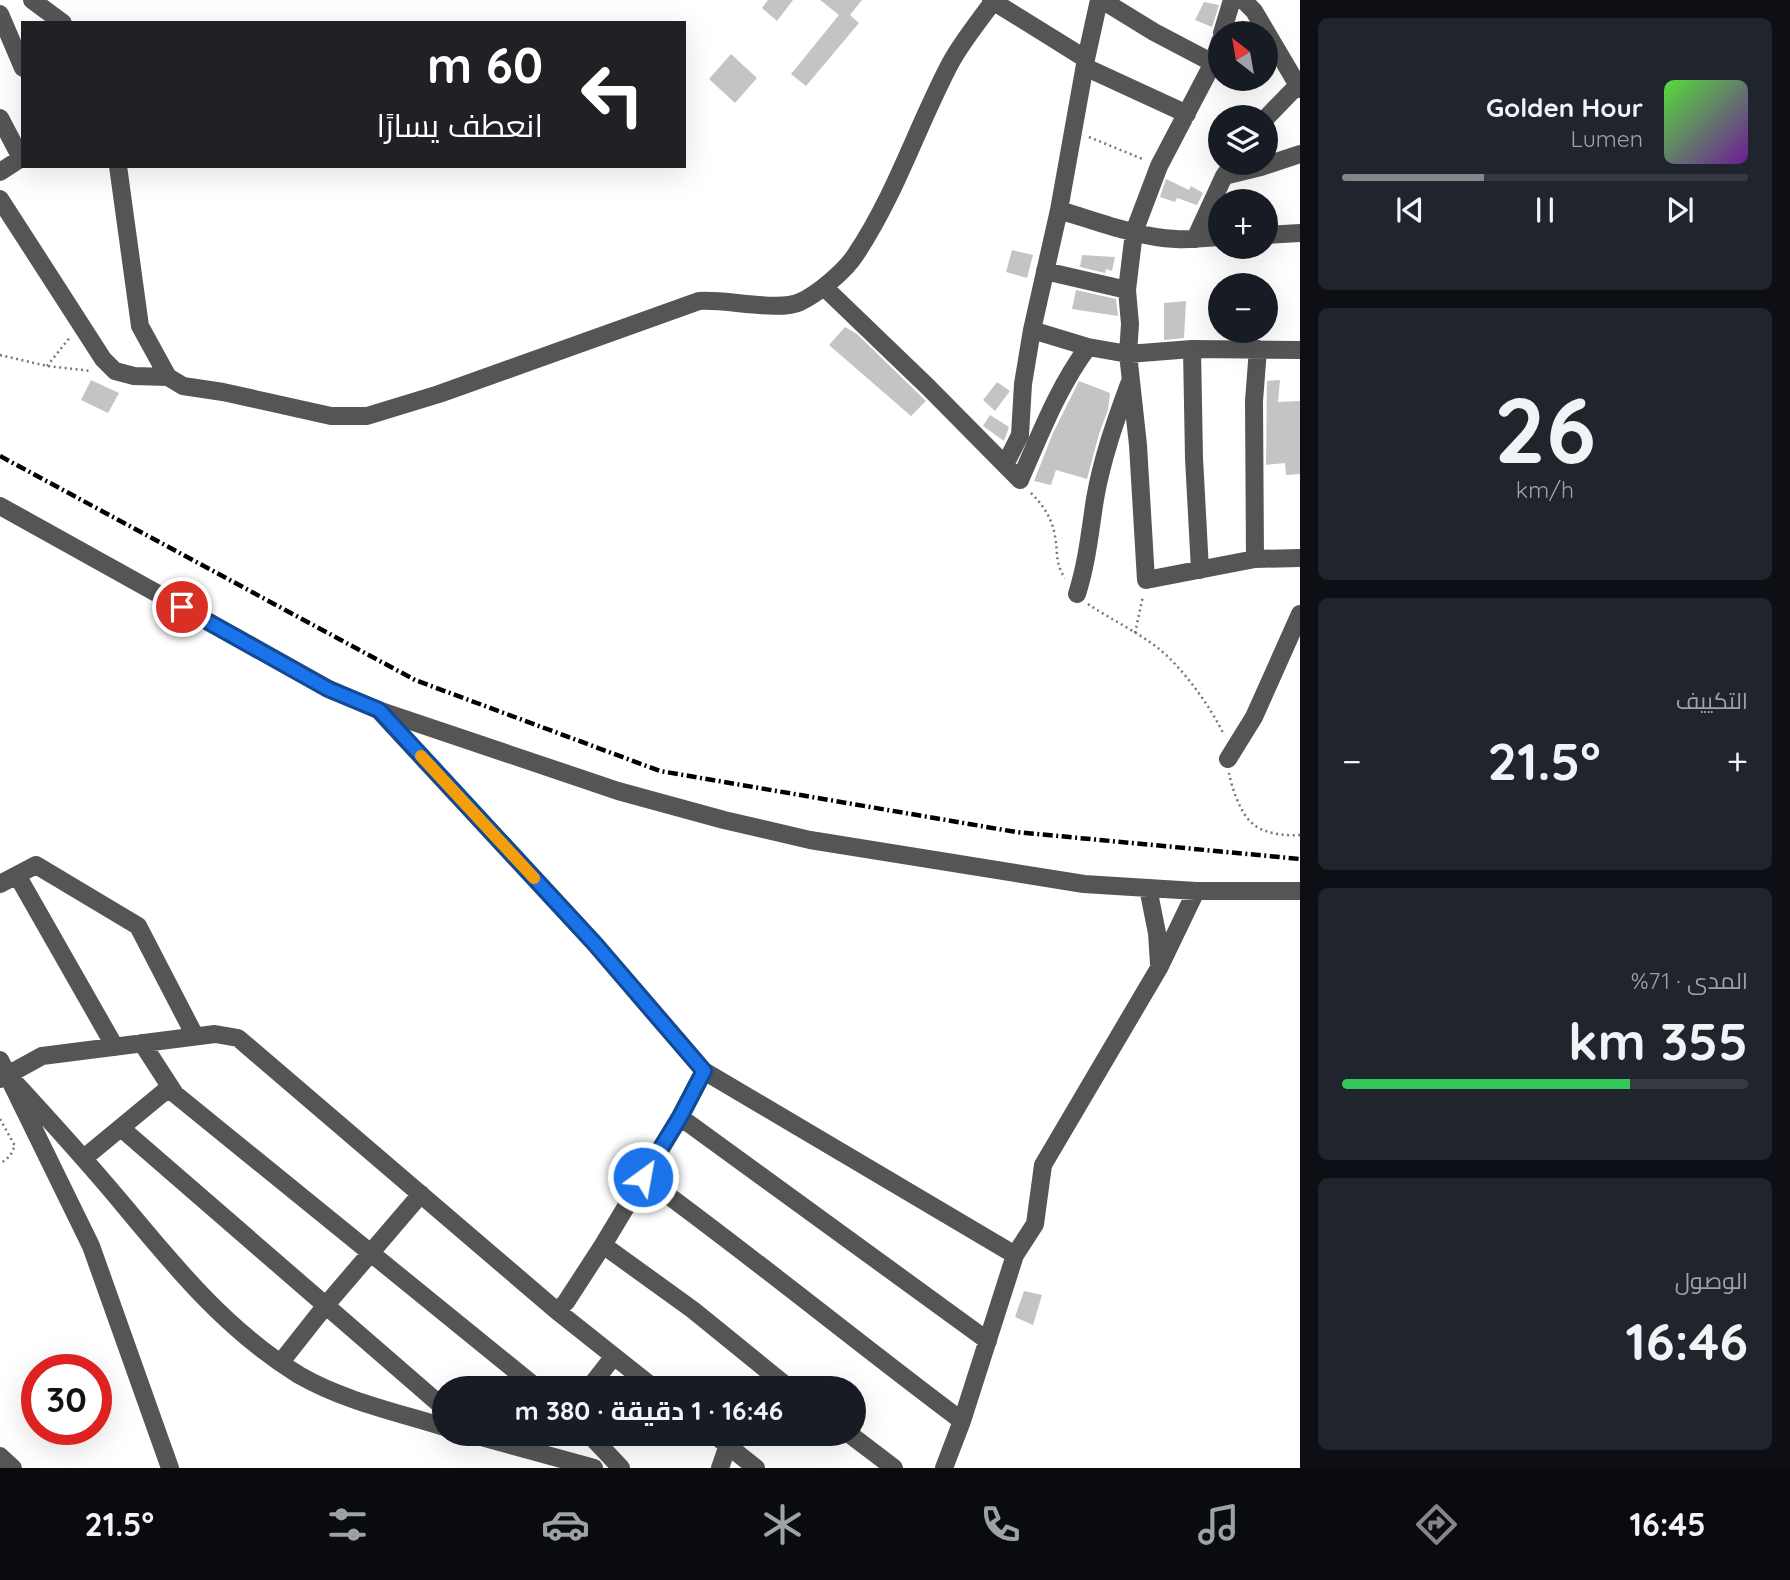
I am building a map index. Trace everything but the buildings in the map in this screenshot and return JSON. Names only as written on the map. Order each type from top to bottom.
[{"type":"street","points":[[32,0],[59,21]]},
{"type":"street","points":[[0,200],[103,359],[116,371],[134,376],[168,377],[183,386],[223,391],[331,416],[367,416],[439,394],[699,301],[732,301],[772,306],[798,303],[824,287],[855,256],[882,208],[952,59],[992,0],[1085,63],[1138,93],[1187,114]]},
{"type":"street","points":[[1005,465],[1020,435],[1023,384],[1032,330],[1059,210],[1085,63],[1101,0],[1208,60]]},
{"type":"street","points":[[1226,21],[1232,0]]},
{"type":"street","points":[[1243,0],[1254,11],[1299,87],[1278,107]]},
{"type":"street","points":[[0,13],[21,63]]},
{"type":"street","points":[[1208,73],[1160,166],[1134,232],[1127,290],[1130,324],[1128,354],[1138,445],[1146,580],[1255,559],[1300,558]]},
{"type":"street","points":[[0,118],[21,155]]},
{"type":"street","points":[[1278,161],[1300,154]]},
{"type":"street","points":[[0,172],[21,158]]},
{"type":"street","points":[[118,168],[140,326],[168,377]]},
{"type":"street","points":[[1195,239],[1226,175]]},
{"type":"street","points":[[1059,210],[1134,232],[1175,239],[1208,238]]},
{"type":"street","points":[[1278,234],[1300,233]]},
{"type":"street","points":[[1045,271],[1081,277],[1127,290]]},
{"type":"street","points":[[824,287],[1020,480],[1059,393],[1074,365],[1088,347]]},
{"type":"street","points":[[1032,330],[1088,347],[1128,354],[1192,349],[1300,350]]},
{"type":"street","points":[[1192,349],[1200,570]]},
{"type":"street","points":[[1255,559],[1254,401],[1258,349]]},
{"type":"street","points":[[1077,594],[1085,566],[1095,499],[1109,440],[1131,380]]},
{"type":"street","points":[[0,506],[328,689],[379,710],[618,791],[724,821],[810,840],[1084,884],[1195,891],[1300,891]]},
{"type":"street","points":[[1228,759],[1254,717],[1300,614]]},
{"type":"street","points":[[379,710],[595,944],[704,1071],[1015,1255]]},
{"type":"street","points":[[0,884],[36,865],[138,926],[195,1036]]},
{"type":"street","points":[[17,875],[115,1046]]},
{"type":"street","points":[[1148,888],[1157,933],[1159,968]]},
{"type":"street","points":[[944,1468],[962,1421],[1015,1255],[1035,1224],[1043,1165],[1159,968],[1195,891]]},
{"type":"street","points":[[2,1071],[42,1056],[215,1034],[238,1038],[557,1311],[639,1376]]},
{"type":"street","points":[[142,1043],[175,1094],[522,1376]]},
{"type":"street","points":[[2,1071],[84,1158],[171,1263],[218,1313],[300,1375],[348,1398],[432,1423]]},
{"type":"street","points":[[2,1071],[91,1246],[170,1468]]},
{"type":"street","points":[[557,1311],[603,1245],[680,1117],[704,1071]]},
{"type":"street","points":[[84,1158],[170,1087]]},
{"type":"street","points":[[680,1117],[988,1341]]},
{"type":"street","points":[[121,1128],[432,1398]]},
{"type":"street","points":[[643,1177],[765,1267],[868,1351],[962,1421]]},
{"type":"street","points":[[281,1362],[421,1194]]},
{"type":"street","points":[[603,1245],[693,1310],[774,1376]]},
{"type":"street","points":[[598,1376],[614,1356]]},
{"type":"street","points":[[516,1446],[594,1468]]},
{"type":"street","points":[[600,1446],[621,1468]]},
{"type":"street","points":[[720,1468],[728,1446]]},
{"type":"street","points":[[729,1446],[756,1468]]},
{"type":"street","points":[[865,1446],[894,1468]]},
{"type":"street","points":[[0,1456],[13,1468]]},
{"type":"path","points":[[1073,131],[1160,166]]},
{"type":"path","points":[[47,366],[64,348],[79,321]]},
{"type":"path","points":[[0,355],[47,366],[116,371]]},
{"type":"path","points":[[1020,480],[1043,505],[1051,519],[1059,569],[1077,594],[1090,606],[1158,648],[1195,690],[1224,734],[1230,777],[1242,809],[1252,824],[1271,832],[1300,835]]},
{"type":"path","points":[[1135,634],[1146,580]]},
{"type":"path","points":[[0,1119],[15,1146],[10,1156],[0,1164]]},
{"type":"railway","points":[[0,456],[415,680],[660,771],[1016,832],[1300,859]]},
{"type":"slow traffic","points":[[421,756],[534,878]]},
{"type":"route","points":[[182,607],[328,689],[379,710],[595,944],[704,1071],[680,1117],[643,1177]]}]
